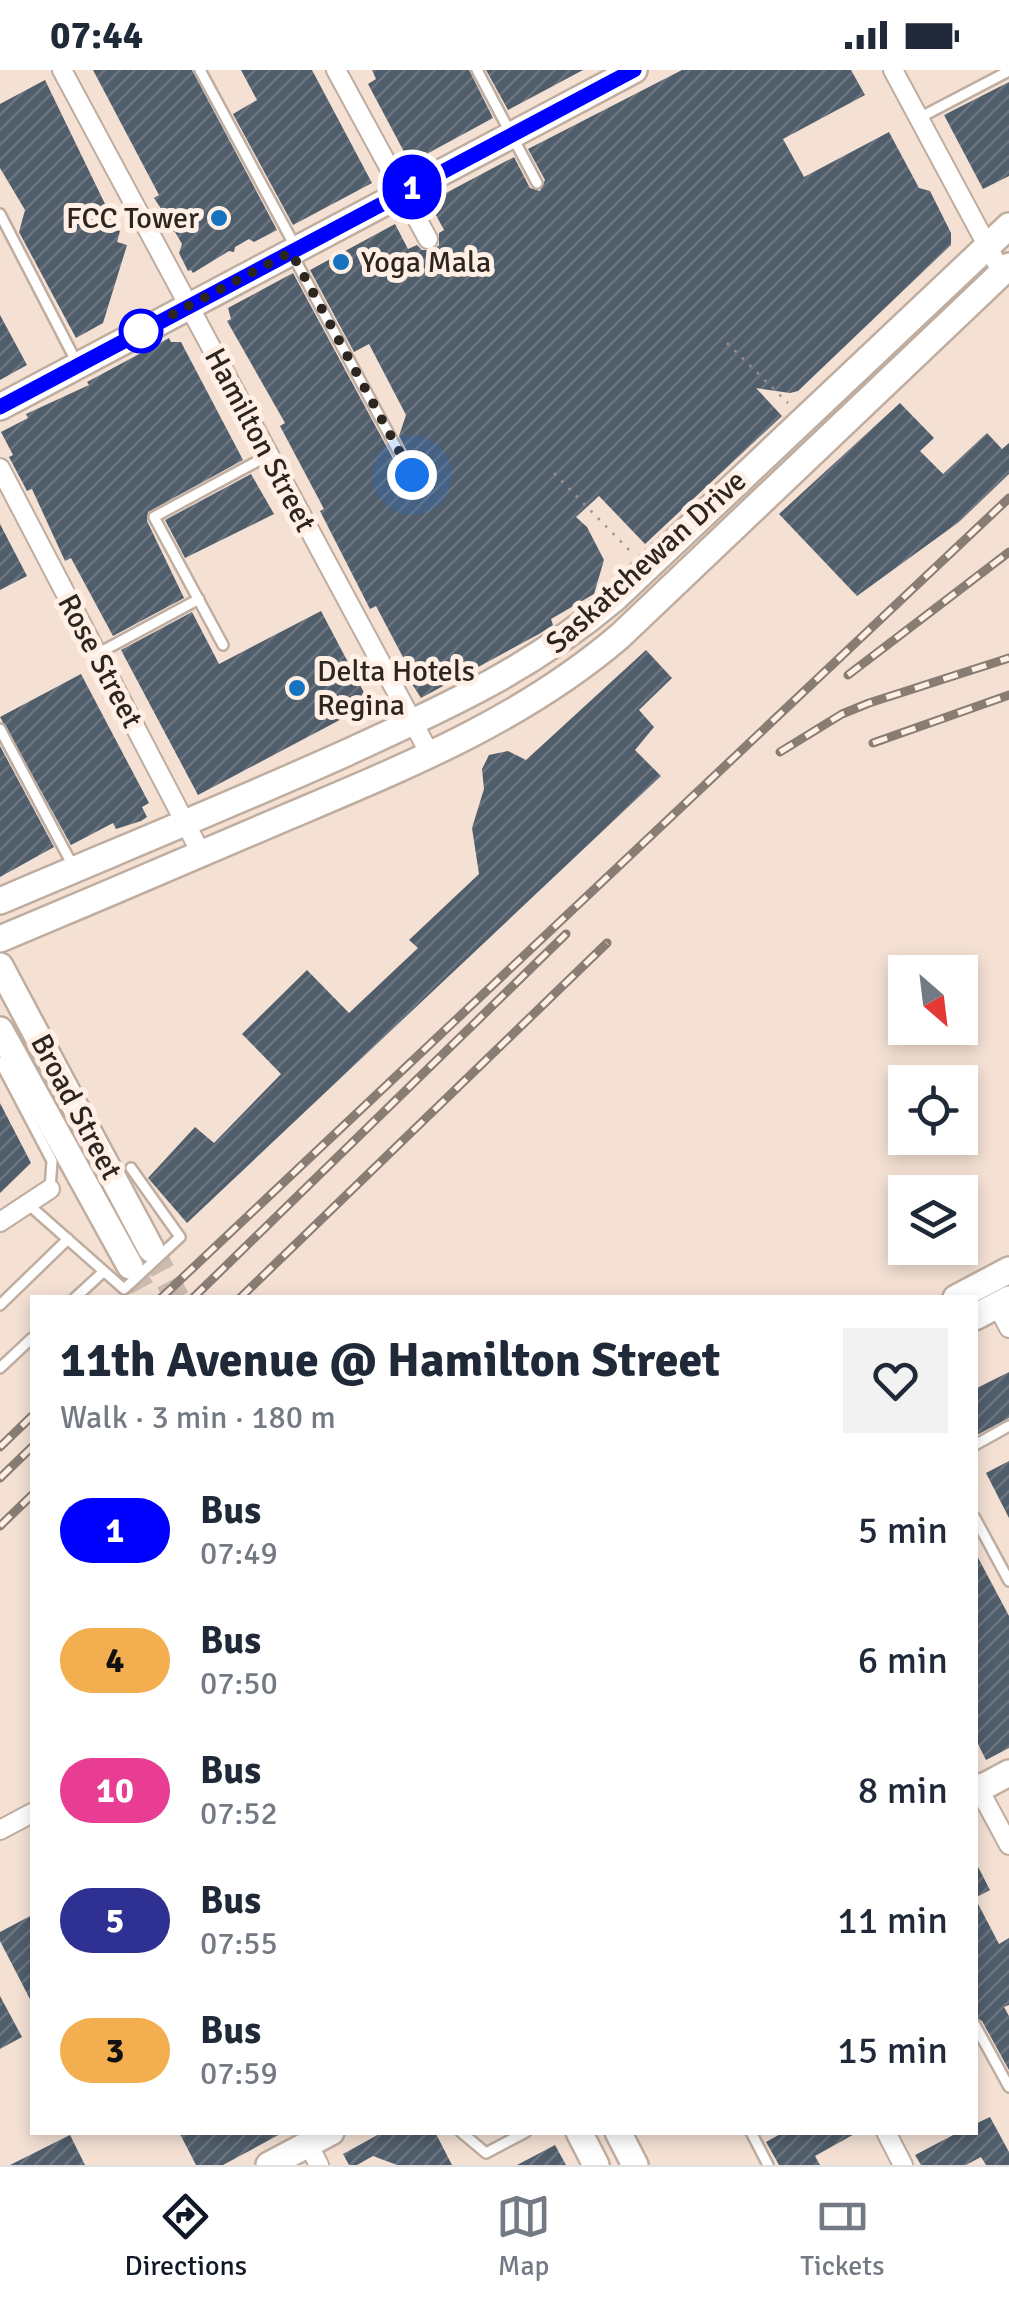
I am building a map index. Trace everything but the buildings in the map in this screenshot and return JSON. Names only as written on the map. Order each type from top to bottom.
[{"type":"main road","points":[[0,407],[622,73]]},
{"type":"main road","name":"Saskatchewan Drive","points":[[0,900],[186,824],[476,694],[553,648],[646,568],[804,418],[837,402],[986,244],[1009,226]]},
{"type":"main road","name":"Saskatchewan Drive","points":[[0,940],[432,756],[533,701],[594,658],[1005,270]]},
{"type":"main road","name":"Broad Street","points":[[0,966],[151,1250]]},
{"type":"main road","name":"Broad Street","points":[[0,1030],[130,1266]]},
{"type":"main road","points":[[962,1295],[1009,1270]]},
{"type":"main road","points":[[978,1786],[1009,1773]]},
{"type":"main road","points":[[581,2135],[596,2165]]},
{"type":"main road","points":[[620,2135],[635,2165]]},
{"type":"main road","points":[[269,2165],[319,2147]]},
{"type":"street","name":"Hamilton Street","points":[[62,70],[432,756]]},
{"type":"street","points":[[336,70],[428,239]]},
{"type":"street","points":[[893,70],[986,244],[1005,270]]},
{"type":"street","name":"Rose Street","points":[[0,468],[201,854]]},
{"type":"street","points":[[0,1222],[50,1189]]},
{"type":"street","points":[[978,1791],[1009,1845]]},
{"type":"street","points":[[0,1830],[30,1814]]},
{"type":"street","points":[[888,2135],[903,2165]]},
{"type":"lane","points":[[200,70],[412,475]]},
{"type":"lane","points":[[476,70],[537,183]]},
{"type":"lane","points":[[919,118],[1009,71]]},
{"type":"lane","points":[[0,214],[78,366]]},
{"type":"lane","points":[[822,444],[837,402]]},
{"type":"lane","points":[[223,644],[154,516],[269,455]]},
{"type":"lane","points":[[97,654],[198,599]]},
{"type":"lane","points":[[0,730],[74,869]]},
{"type":"lane","points":[[0,1062],[52,1161],[50,1189]]},
{"type":"lane","points":[[0,1088],[10,1082]]},
{"type":"lane","points":[[27,1203],[124,1290],[180,1237],[132,1168]]},
{"type":"lane","points":[[0,1305],[68,1239]]},
{"type":"lane","points":[[78,1295],[102,1273]]},
{"type":"lane","points":[[0,1368],[30,1340]]},
{"type":"lane","points":[[978,1442],[1009,1426]]},
{"type":"lane","points":[[978,1524],[1009,1581]]},
{"type":"lane","points":[[978,2031],[1009,2088]]},
{"type":"lane","points":[[465,2135],[486,2153],[492,2165]]},
{"type":"lane","points":[[486,2153],[520,2135]]},
{"type":"lane","points":[[753,2135],[768,2165]]},
{"type":"path","points":[[727,344],[804,418]]},
{"type":"path","points":[[554,473],[646,568]]},
{"type":"tunnel","points":[[151,1249],[175,1295]]},
{"type":"tunnel","points":[[130,1266],[145,1295]]},
{"type":"railway","points":[[164,1295],[1009,498]]},
{"type":"railway","points":[[848,675],[1009,552]]},
{"type":"railway","points":[[780,752],[842,714],[1009,658]]},
{"type":"railway","points":[[873,743],[1009,695]]},
{"type":"railway","points":[[196,1295],[566,934]]},
{"type":"railway","points":[[243,1295],[607,943]]},
{"type":"railway","points":[[0,1447],[30,1418]]},
{"type":"railway","points":[[0,1478],[30,1449]]},
{"type":"railway","points":[[0,1526],[30,1497]]},
{"type":"bus line","name":"1","points":[[0,407],[634,70]]},
{"type":"place","name":"FCC Tower","points":[[219,218]]},
{"type":"place","name":"Yoga Mala","points":[[341,262]]},
{"type":"place","name":"Delta Hotels Regina","points":[[297,688]]},
{"type":"route","points":[[141,331],[291,252],[412,475]]}]
